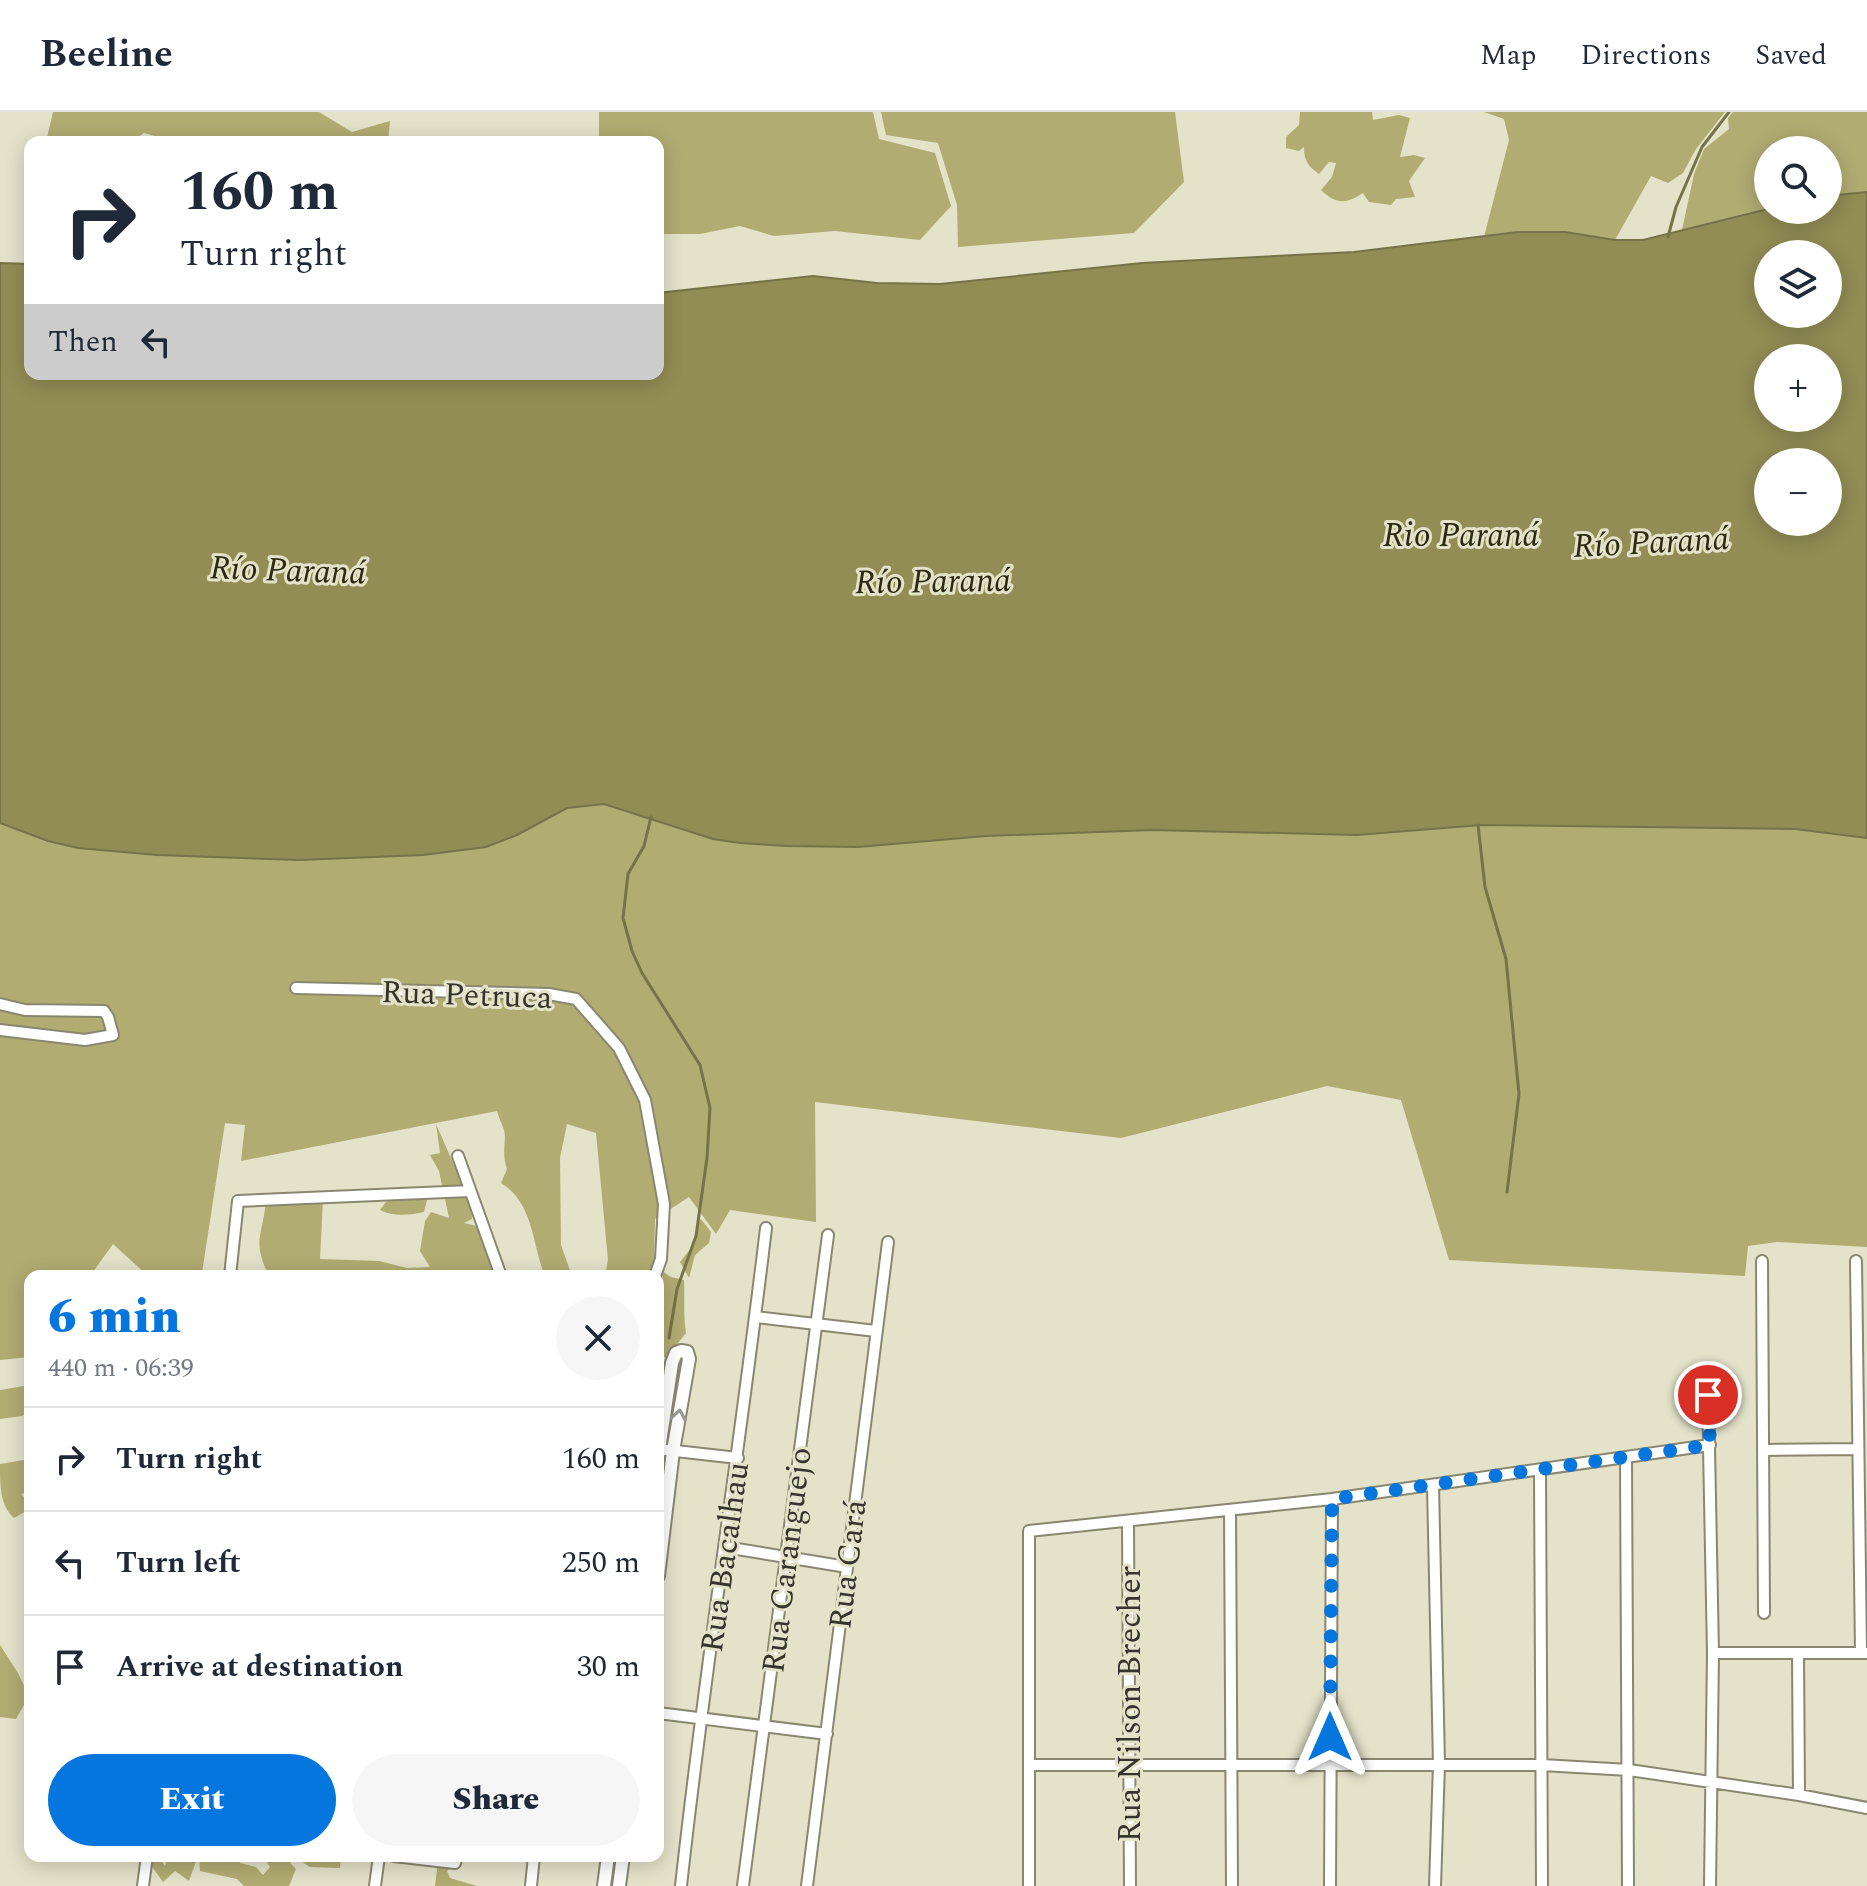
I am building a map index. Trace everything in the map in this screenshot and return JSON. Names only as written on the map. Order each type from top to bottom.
[{"type":"street","name":"Rua Petruca","points":[[296,988],[549,994],[576,999],[619,1048],[645,1100],[664,1204],[661,1259],[657,1270]]},
{"type":"street","points":[[0,1004],[25,1010],[104,1011],[113,1035],[85,1040],[0,1030]]},
{"type":"street","points":[[458,1156],[499,1270]]},
{"type":"street","points":[[231,1270],[238,1201],[470,1191]]},
{"type":"street","name":"Rua Bacalhau","points":[[681,1886],[766,1228]]},
{"type":"street","name":"Rua Caranguejo","points":[[743,1886],[828,1235]]},
{"type":"street","name":"Rua Cará","points":[[807,1886],[888,1242]]},
{"type":"street","points":[[1762,1261],[1764,1613]]},
{"type":"street","points":[[1713,1653],[1864,1653],[1856,1261]]},
{"type":"street","points":[[756,1317],[876,1331]]},
{"type":"street","points":[[664,1412],[672,1363],[676,1353],[687,1352],[689,1359],[664,1526]]},
{"type":"street","points":[[1708,1395],[1713,1653],[1710,1886]]},
{"type":"street","points":[[1029,1886],[1029,1531],[1332,1499],[1710,1445]]},
{"type":"street","points":[[1763,1450],[1858,1449]]},
{"type":"street","points":[[664,1450],[738,1458]]},
{"type":"street","points":[[1626,1458],[1628,1886]]},
{"type":"street","points":[[1540,1471],[1542,1886]]},
{"type":"street","points":[[1433,1485],[1439,1764],[1435,1886]]},
{"type":"street","points":[[1330,1886],[1332,1499]]},
{"type":"street","points":[[1230,1510],[1232,1886]]},
{"type":"street","name":"Rua Nilson Brecher","points":[[1128,1522],[1130,1886]]},
{"type":"street","points":[[725,1547],[847,1567]]},
{"type":"street","points":[[1798,1653],[1799,1795]]},
{"type":"street","points":[[664,1714],[827,1734]]},
{"type":"street","points":[[1029,1765],[1542,1765],[1629,1770],[1867,1808]]},
{"type":"street","points":[[143,1886],[146,1862]]},
{"type":"street","points":[[375,1886],[378,1862]]},
{"type":"street","points":[[531,1886],[533,1862]]},
{"type":"street","points":[[604,1886],[607,1862]]},
{"type":"street","points":[[619,1886],[622,1862]]},
{"type":"shaded area","points":[[53,112],[319,112],[352,132],[390,121],[389,136],[155,136],[144,133],[140,136],[47,136]]},
{"type":"shaded area","points":[[599,112],[873,112],[879,139],[935,153],[951,206],[920,240],[835,231],[774,236],[740,226],[700,234],[664,234],[664,136],[599,136]]},
{"type":"shaded area","points":[[881,112],[1175,112],[1184,182],[1134,233],[958,247],[957,205],[938,143],[886,135]]},
{"type":"shaded area","points":[[1300,112],[1372,112],[1373,120],[1399,115],[1410,118],[1400,157],[1414,155],[1425,158],[1409,181],[1415,197],[1396,199],[1391,205],[1369,202],[1363,193],[1342,201],[1327,195],[1321,190],[1332,177],[1336,163],[1329,162],[1319,174],[1307,163],[1304,147],[1299,151],[1286,148],[1286,137],[1299,125]]},
{"type":"shaded area","points":[[1484,112],[1725,112],[1696,149],[1683,173],[1668,183],[1651,176],[1615,240],[1550,232],[1484,237],[1509,140],[1504,119]]},
{"type":"shaded area","points":[[1733,112],[1867,112],[1867,192],[1842,195],[1842,136],[1754,136],[1754,212],[1682,230],[1694,174],[1704,149],[1729,129],[1728,118]]},
{"type":"shaded area","points":[[604,804],[713,839],[787,846],[858,847],[986,836],[1153,830],[1357,835],[1481,825],[1795,829],[1867,838],[1867,1247],[1777,1242],[1748,1246],[1745,1276],[1449,1260],[1401,1100],[1327,1086],[1121,1138],[815,1102],[816,1222],[730,1210],[716,1234],[689,1197],[655,1219],[654,1265],[651,1270],[606,1270],[608,1260],[596,1133],[567,1124],[560,1158],[561,1245],[570,1270],[543,1270],[526,1213],[512,1191],[501,1183],[507,1169],[505,1134],[497,1111],[241,1161],[245,1125],[225,1123],[202,1270],[141,1270],[113,1244],[94,1270],[24,1270],[24,1358],[0,1360],[0,823],[78,848],[157,855],[299,860],[385,857],[546,818],[567,808]]},
{"type":"shaded area","points":[[436,1124],[471,1204],[472,1219],[464,1223],[481,1227],[505,1270],[266,1270],[260,1246],[266,1202],[323,1200],[320,1259],[379,1261],[407,1268],[430,1267],[420,1251],[425,1221],[431,1212],[449,1218],[439,1171],[430,1155],[440,1153]]},
{"type":"shaded area","points":[[395,1197],[424,1198],[427,1200],[424,1212],[408,1215],[380,1210]]},
{"type":"shaded area","points":[[701,1219],[711,1232],[709,1243],[695,1255],[689,1278],[680,1262],[695,1243],[697,1224]]},
{"type":"shaded area","points":[[664,1272],[684,1280],[686,1333],[666,1358]]},
{"type":"shaded area","points":[[24,1386],[24,1414],[0,1419],[0,1390]]},
{"type":"shaded area","points":[[24,1460],[24,1493],[21,1494],[24,1497],[24,1512],[14,1518],[3,1501],[0,1464]]},
{"type":"shaded area","points":[[0,1645],[24,1686],[24,1705],[16,1719],[0,1717]]},
{"type":"shaded area","points":[[149,1862],[162,1862],[165,1866],[166,1862],[196,1862],[189,1881],[175,1871],[163,1882]]},
{"type":"shaded area","points":[[199,1862],[240,1862],[256,1867],[263,1875],[270,1867],[267,1862],[290,1862],[296,1869],[289,1886],[244,1886],[237,1879],[200,1871]]},
{"type":"shaded area","points":[[302,1862],[340,1862],[340,1868],[310,1867]]},
{"type":"shaded area","points":[[434,1862],[452,1862],[454,1864],[447,1871],[450,1878],[477,1886],[435,1886],[437,1869]]},
{"type":"water","name":"Rio Paraná","points":[[1867,192],[1867,838],[1795,829],[1481,825],[1357,835],[1153,830],[986,836],[858,847],[787,846],[713,839],[604,804],[567,808],[517,835],[486,847],[423,855],[299,860],[157,855],[78,848],[48,841],[0,823],[0,263],[24,264],[24,380],[664,380],[664,292],[813,276],[877,283],[940,284],[1142,263],[1354,252],[1518,232],[1565,232],[1615,240],[1643,240],[1754,212],[1754,224],[1842,224],[1842,195]]},
{"type":"waterway","points":[[1668,237],[1676,207],[1702,147],[1729,112]]},
{"type":"waterway","points":[[651,817],[644,846],[628,874],[623,918],[642,973],[700,1065],[710,1108],[707,1158],[696,1236],[677,1289],[669,1338]]},
{"type":"waterway","points":[[1478,825],[1485,887],[1506,959],[1519,1094],[1507,1192]]},
{"type":"route","points":[[1330,1737],[1332,1499],[1710,1445],[1708,1395]]},
{"type":"water label","name":"Río Paraná","points":[[1651,541]]},
{"type":"water label","name":"Río Paraná","points":[[288,569]]},
{"type":"water label","name":"Río Paraná","points":[[933,580]]}]
